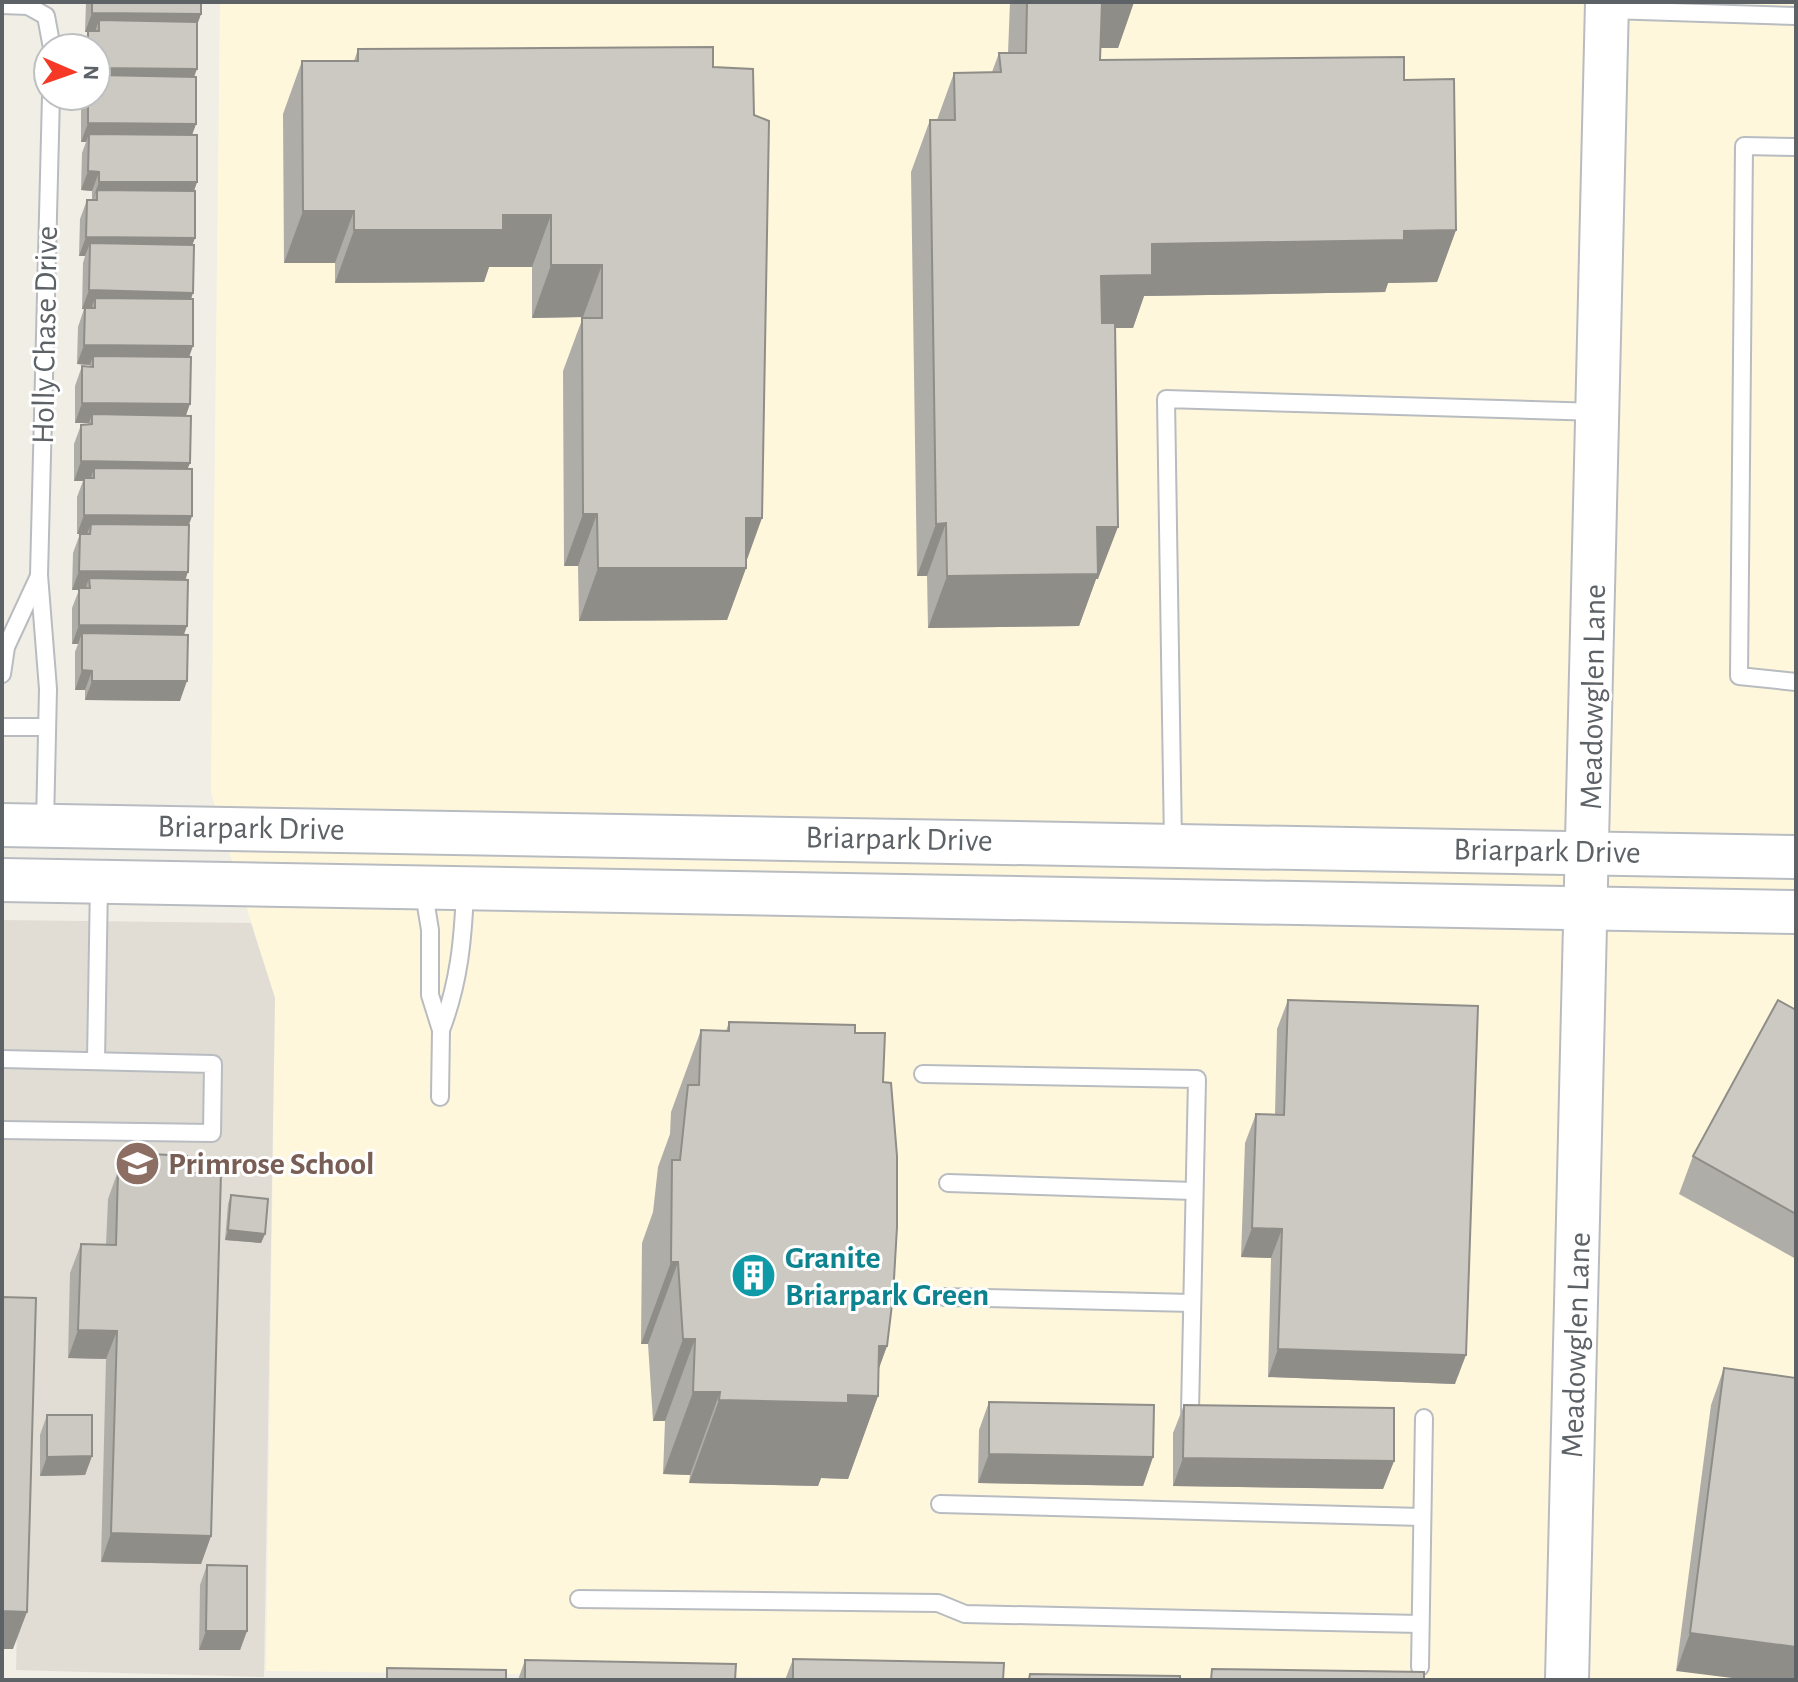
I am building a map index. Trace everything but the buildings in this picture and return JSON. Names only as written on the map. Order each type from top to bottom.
[{"type":"street","name":"Meadowglen Lane","points":[[1567,1680],[1600,412],[1607,6]]},
{"type":"street","name":"Briarpark Drive","points":[[2,825],[1796,857]]},
{"type":"street","name":"Briarpark Drive","points":[[2,880],[423,885],[1796,912]]},
{"type":"lane","points":[[2,5],[28,6],[46,16],[49,32]]},
{"type":"lane","points":[[1607,6],[1796,16]]},
{"type":"lane","name":"Holly Chase Drive","points":[[45,826],[47,727],[39,575],[51,112]]},
{"type":"lane","points":[[1796,147],[1744,146],[1739,676],[1796,682]]},
{"type":"lane","points":[[1173,844],[1166,399],[1600,412]]},
{"type":"lane","name":"Holly Chase Drive","points":[[2,674],[6,647],[39,575]]},
{"type":"lane","points":[[2,727],[47,727]]},
{"type":"lane","points":[[96,1061],[99,882]]},
{"type":"lane","points":[[423,885],[430,930],[430,995],[441,1030],[440,1097]]},
{"type":"lane","points":[[441,1030],[455,995],[462,959],[465,886]]},
{"type":"lane","points":[[2,1059],[213,1064],[212,1133],[2,1130]]},
{"type":"lane","points":[[923,1074],[1197,1079],[1190,1412]]},
{"type":"lane","points":[[948,1183],[1194,1191]]},
{"type":"lane","points":[[944,1297],[1192,1303]]},
{"type":"lane","points":[[1420,1667],[1424,1418]]},
{"type":"lane","points":[[940,1504],[1422,1517]]},
{"type":"lane","points":[[579,1599],[938,1603],[965,1614],[1420,1624]]},
{"type":"shaded area","points":[[220,2],[1796,2],[1796,1680],[1003,1680],[266,1671],[275,998],[211,793]]},
{"type":"shaded area","name":"Primrose School","points":[[2,920],[251,923],[275,998],[264,1677],[16,1670],[24,1332],[2,1330]]},
{"type":"place","name":"Primrose School","points":[[137,1164]]},
{"type":"place","name":"Granite Briarpark Green","points":[[754,1276]]}]
